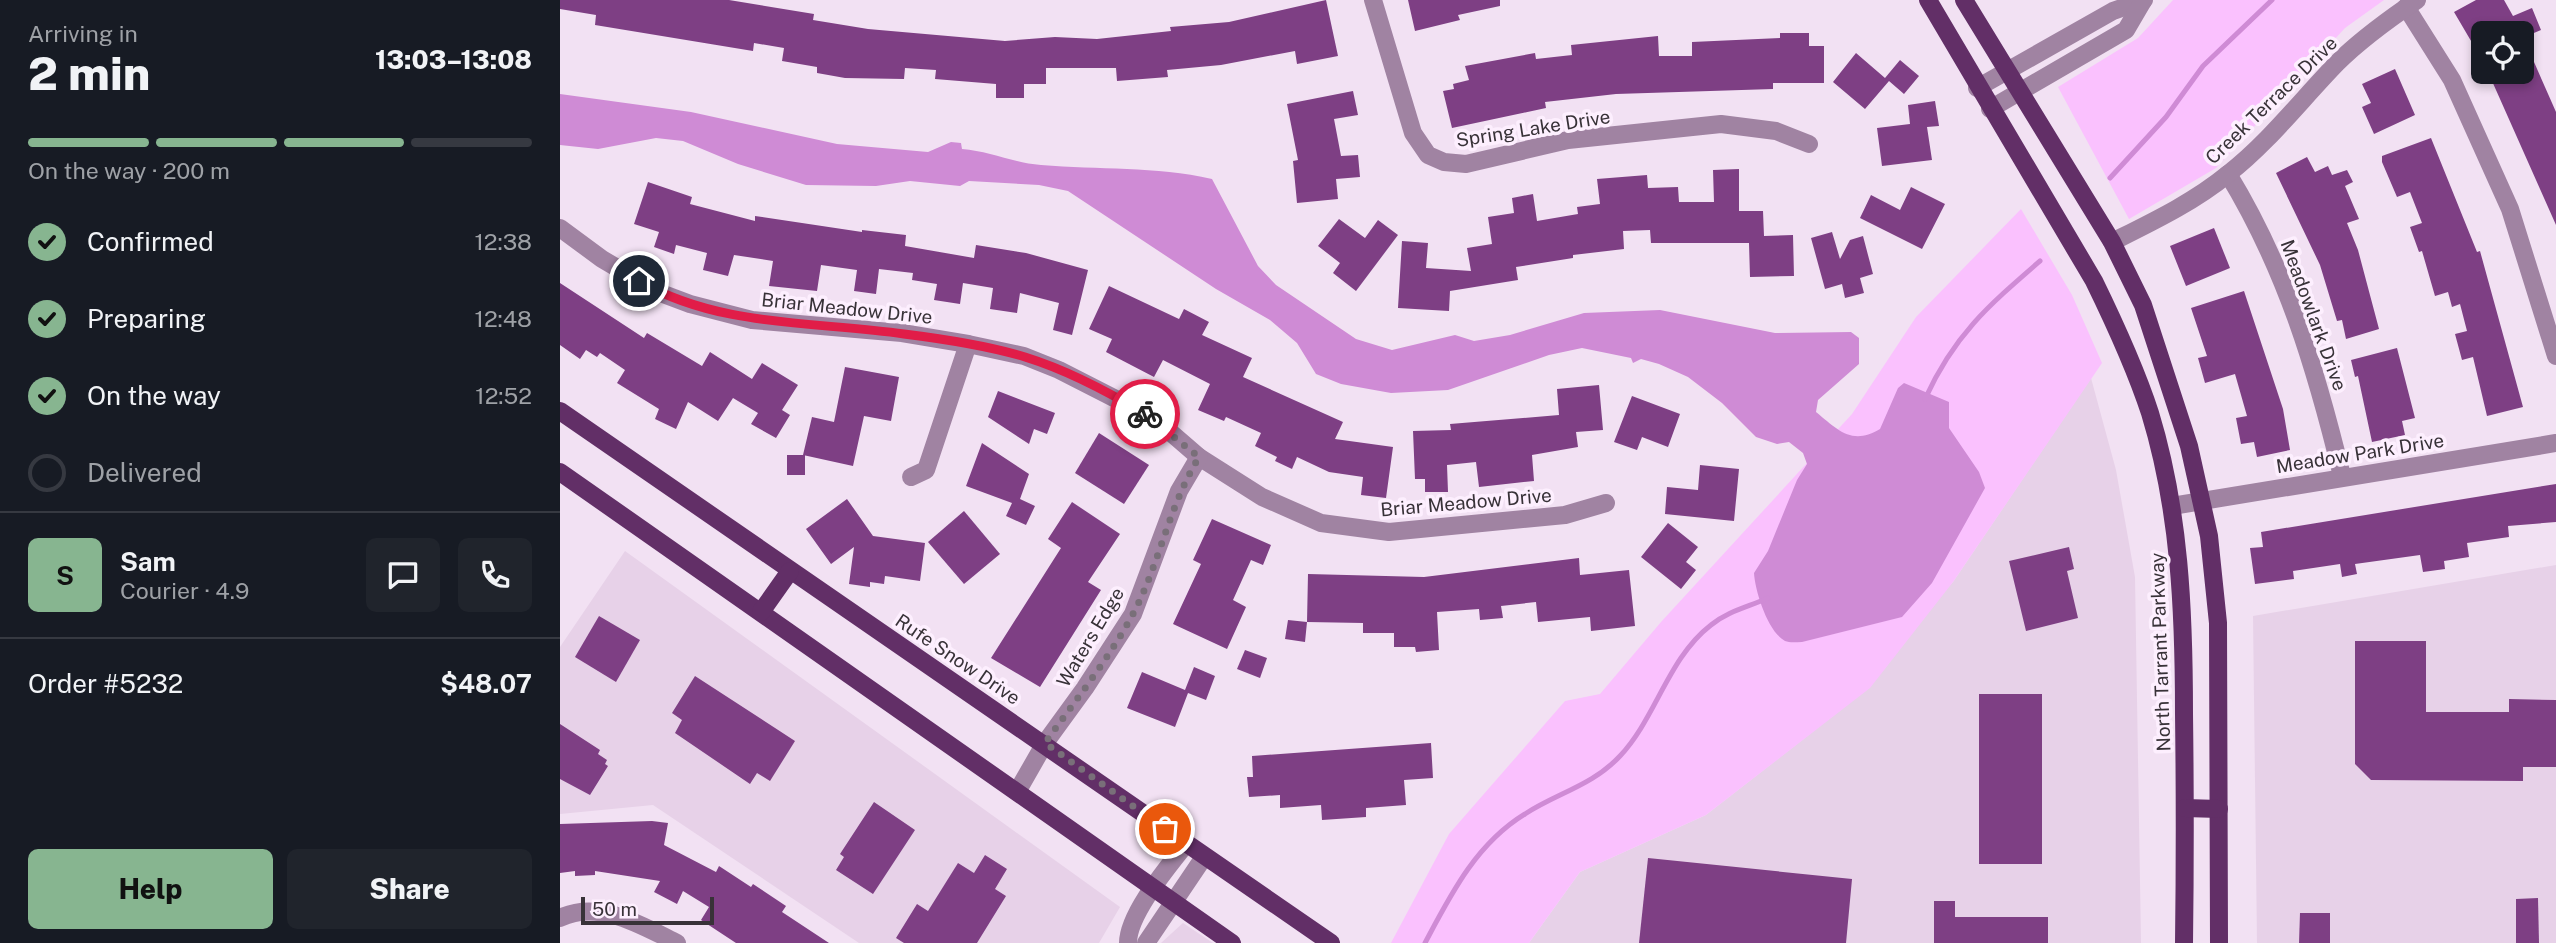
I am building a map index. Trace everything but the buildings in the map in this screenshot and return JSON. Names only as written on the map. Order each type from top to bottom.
[{"type":"main road","name":"North Tarrant Parkway","points":[[1928,0],[1990,109],[2064,227],[2115,323],[2150,415],[2172,506],[2181,570],[2184,943]]},
{"type":"main road","points":[[1964,0],[2112,242],[2143,305],[2175,394],[2203,500],[2218,623],[2219,943]]},
{"type":"main road","name":"Rufe Snow Drive","points":[[560,411],[1045,743],[1185,844],[1331,943]]},
{"type":"main road","points":[[560,472],[1232,943]]},
{"type":"main road","points":[[761,612],[790,570]]},
{"type":"main road","points":[[2185,808],[2219,809]]},
{"type":"street","name":"Spring Lake Drive","points":[[1373,0],[1413,133],[1428,155],[1444,163],[1466,164],[1568,140],[1721,124],[1776,131],[1809,144]]},
{"type":"street","points":[[1978,88],[2113,11],[2143,0]]},
{"type":"street","points":[[1990,109],[2126,30],[2143,0]]},
{"type":"street","points":[[2412,4],[2452,80],[2510,209],[2552,334],[2556,355]]},
{"type":"street","name":"Creek Terrace Drive","points":[[2112,242],[2194,197],[2228,174],[2268,138],[2339,61],[2386,20],[2412,4]]},
{"type":"street","name":"Meadowlark Drive","points":[[2228,174],[2272,253],[2291,301],[2326,412],[2342,476]]},
{"type":"street","name":"Briar Meadow Drive","points":[[560,228],[602,258],[658,292],[690,304],[752,320],[902,333],[1024,356],[1092,384],[1155,419],[1199,457],[1294,514],[1355,530],[1389,531],[1564,515],[1606,503]]},
{"type":"street","points":[[911,477],[926,470],[968,344]]},
{"type":"street","name":"Meadow Park Drive","points":[[2172,506],[2556,443]]},
{"type":"street","name":"Waters Edge","points":[[1017,792],[1045,743],[1133,614],[1179,491],[1199,457]]},
{"type":"street","points":[[1128,943],[1128,933],[1154,886],[1185,844]]},
{"type":"street","points":[[1146,943],[1204,857]]},
{"type":"street","points":[[560,918],[590,909],[605,912],[677,943]]},
{"type":"shaded area","points":[[2173,0],[2384,0],[2345,28],[2216,168],[2129,219],[2058,87],[2138,38]]},
{"type":"shaded area","points":[[560,94],[691,112],[837,144],[928,152],[951,142],[961,143],[962,149],[1031,164],[1148,170],[1212,179],[1258,266],[1276,285],[1356,339],[1392,350],[1455,335],[1474,341],[1510,335],[1584,313],[1660,310],[1775,333],[1851,332],[1859,338],[1859,364],[1818,400],[1816,412],[1846,434],[1861,436],[1880,429],[1898,388],[1904,383],[1949,402],[1949,428],[1979,472],[1985,488],[1932,583],[1902,617],[1802,642],[1787,642],[1779,636],[1768,620],[1754,573],[1768,551],[1797,480],[1807,464],[1803,453],[1789,442],[1777,444],[1756,437],[1722,403],[1688,377],[1659,364],[1641,359],[1633,363],[1631,358],[1582,348],[1549,355],[1448,390],[1391,393],[1341,384],[1316,374],[1297,343],[1270,320],[1216,289],[1068,191],[1039,185],[969,181],[960,186],[910,181],[876,186],[806,185],[738,164],[683,141],[656,138],[598,149],[560,145]]},
{"type":"shaded area","points":[[2021,209],[2072,295],[2102,363],[1953,582],[1870,688],[1706,815],[1580,872],[1529,943],[1391,943],[1449,834],[1565,701],[1600,694],[1661,622],[1852,414],[1916,317]]},
{"type":"shaded area","points":[[2091,378],[2116,470],[2135,577],[2141,943],[1529,943],[1580,872],[1706,815],[1815,730],[1953,582]]},
{"type":"shaded area","points":[[625,551],[1120,907],[1099,943],[859,943],[653,805],[560,814],[560,647]]},
{"type":"shaded area","points":[[2556,565],[2556,943],[2257,943],[2253,616]]},
{"type":"shaded area","points":[[1183,923],[1213,943],[1161,943]]},
{"type":"waterway","points":[[2110,178],[2166,117],[2203,66],[2272,0]]},
{"type":"waterway","points":[[1925,399],[1960,339],[1988,308],[2040,261]]},
{"type":"waterway","points":[[1425,943],[1466,871],[1492,840],[1525,814],[1586,782],[1609,766],[1632,741],[1673,671],[1696,639],[1724,616],[1768,598]]},
{"type":"way so far","points":[[1145,414],[1155,419],[1199,457],[1179,491],[1133,614],[1045,743],[1165,829]]},
{"type":"route","points":[[639,281],[658,292],[690,304],[752,320],[902,333],[1024,356],[1092,384],[1145,414]]}]
